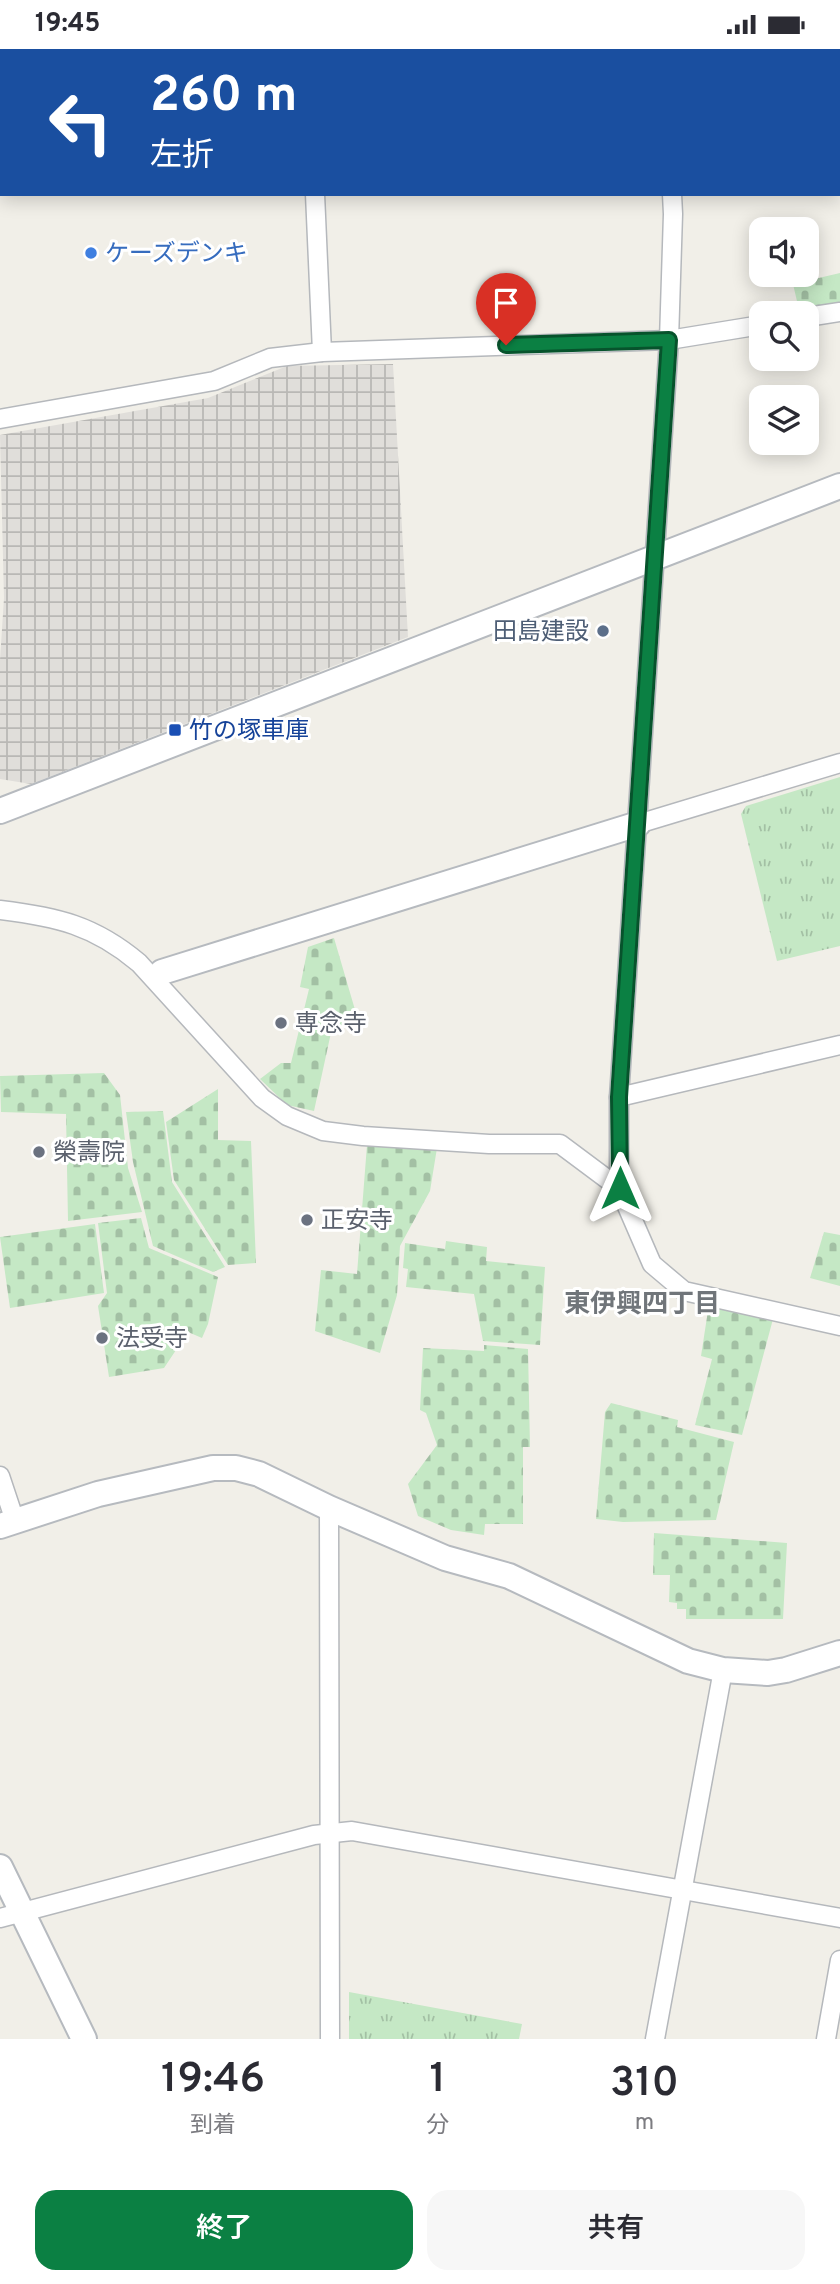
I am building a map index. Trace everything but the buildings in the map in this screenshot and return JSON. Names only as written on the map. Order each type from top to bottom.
[{"type":"street","points":[[314,196],[322,352]]},
{"type":"street","points":[[671,196],[669,340],[619,1097],[620,1188],[652,1264],[676,1287],[698,1296],[840,1326]]},
{"type":"street","points":[[819,315],[840,312]]},
{"type":"street","points":[[0,419],[215,381],[270,358],[322,352],[669,340],[749,327]]},
{"type":"street","points":[[0,811],[840,486]]},
{"type":"street","points":[[157,975],[840,763]]},
{"type":"street","points":[[0,910],[30,913],[73,923],[118,946],[157,975],[262,1098],[287,1116],[324,1131],[363,1136],[560,1144],[620,1188]]},
{"type":"street","points":[[619,1097],[840,1045]]},
{"type":"street","points":[[0,1476],[7,1524],[98,1494],[213,1468],[236,1468],[259,1474],[329,1508],[445,1557],[509,1576],[596,1616],[670,1655],[723,1670],[768,1673],[840,1653]]},
{"type":"street","points":[[329,1508],[330,2039]]},
{"type":"street","points":[[655,2039],[723,1670]]},
{"type":"street","points":[[11,1915],[125,1883],[330,1833],[352,1831],[840,1918]]},
{"type":"street","points":[[0,1867],[11,1915],[84,2039]]},
{"type":"street","points":[[826,2039],[840,1960]]},
{"type":"shaded area","points":[[393,364],[408,637],[31,784],[0,779],[0,660],[4,598],[0,435],[208,398],[287,366]]},
{"type":"green space","points":[[840,273],[840,304],[819,307],[819,301],[797,301],[794,287],[819,287],[819,278]]},
{"type":"green space","points":[[840,777],[840,946],[777,961],[741,814],[746,806]]},
{"type":"green space","points":[[334,938],[358,1020],[332,1028],[314,1111],[287,1105],[260,1079],[281,1063],[291,1063],[309,989],[300,987],[308,947]]},
{"type":"green space","points":[[104,1073],[120,1095],[128,1168],[142,1212],[68,1221],[66,1114],[1,1112],[0,1076]]},
{"type":"green space","points":[[218,1089],[218,1140],[251,1141],[256,1263],[228,1265],[174,1180],[166,1122]]},
{"type":"green space","points":[[163,1111],[172,1182],[225,1267],[213,1272],[153,1246],[133,1162],[126,1112]]},
{"type":"green space","points":[[367,1145],[437,1148],[430,1191],[400,1246],[397,1295],[380,1353],[315,1331],[321,1270],[357,1274]]},
{"type":"green space","points":[[141,1218],[149,1248],[218,1277],[208,1324],[202,1338],[188,1332],[164,1368],[109,1377],[98,1306],[107,1293],[98,1223]]},
{"type":"green space","points":[[95,1224],[104,1293],[10,1308],[0,1237]]},
{"type":"green space","points":[[824,1232],[840,1235],[840,1286],[810,1278]]},
{"type":"green space","points":[[446,1241],[487,1247],[486,1261],[545,1267],[540,1345],[483,1341],[474,1294],[406,1287],[408,1269],[403,1268],[405,1243],[445,1249]]},
{"type":"green space","points":[[709,1304],[773,1319],[742,1435],[695,1425],[712,1359],[701,1356]]},
{"type":"green space","points":[[484,1345],[528,1349],[530,1447],[523,1447],[523,1524],[485,1524],[484,1535],[451,1530],[418,1516],[408,1484],[437,1445],[426,1413],[420,1410],[423,1348],[484,1351]]},
{"type":"green space","points":[[611,1403],[678,1420],[677,1427],[734,1442],[716,1520],[623,1522],[596,1519],[605,1412]]},
{"type":"green space","points":[[654,1533],[787,1543],[783,1619],[686,1619],[686,1609],[677,1609],[677,1603],[669,1602],[670,1575],[653,1575]]},
{"type":"green space","points":[[349,1992],[522,2024],[519,2039],[349,2039]]},
{"type":"place","name":"ケーズデンキ","points":[[91,253]]},
{"type":"place","name":"田島建設","points":[[603,631]]},
{"type":"place","name":"竹の塚車庫","points":[[175,730]]},
{"type":"place","name":"専念寺","points":[[281,1023]]},
{"type":"place","name":"榮壽院","points":[[39,1152]]},
{"type":"place","name":"正安寺","points":[[307,1220]]},
{"type":"place","name":"法受寺","points":[[102,1338]]},
{"type":"district","name":"東伊興四丁目","points":[[642,1303]]},
{"type":"route","points":[[506,345],[669,340],[619,1097],[620,1188]]}]
